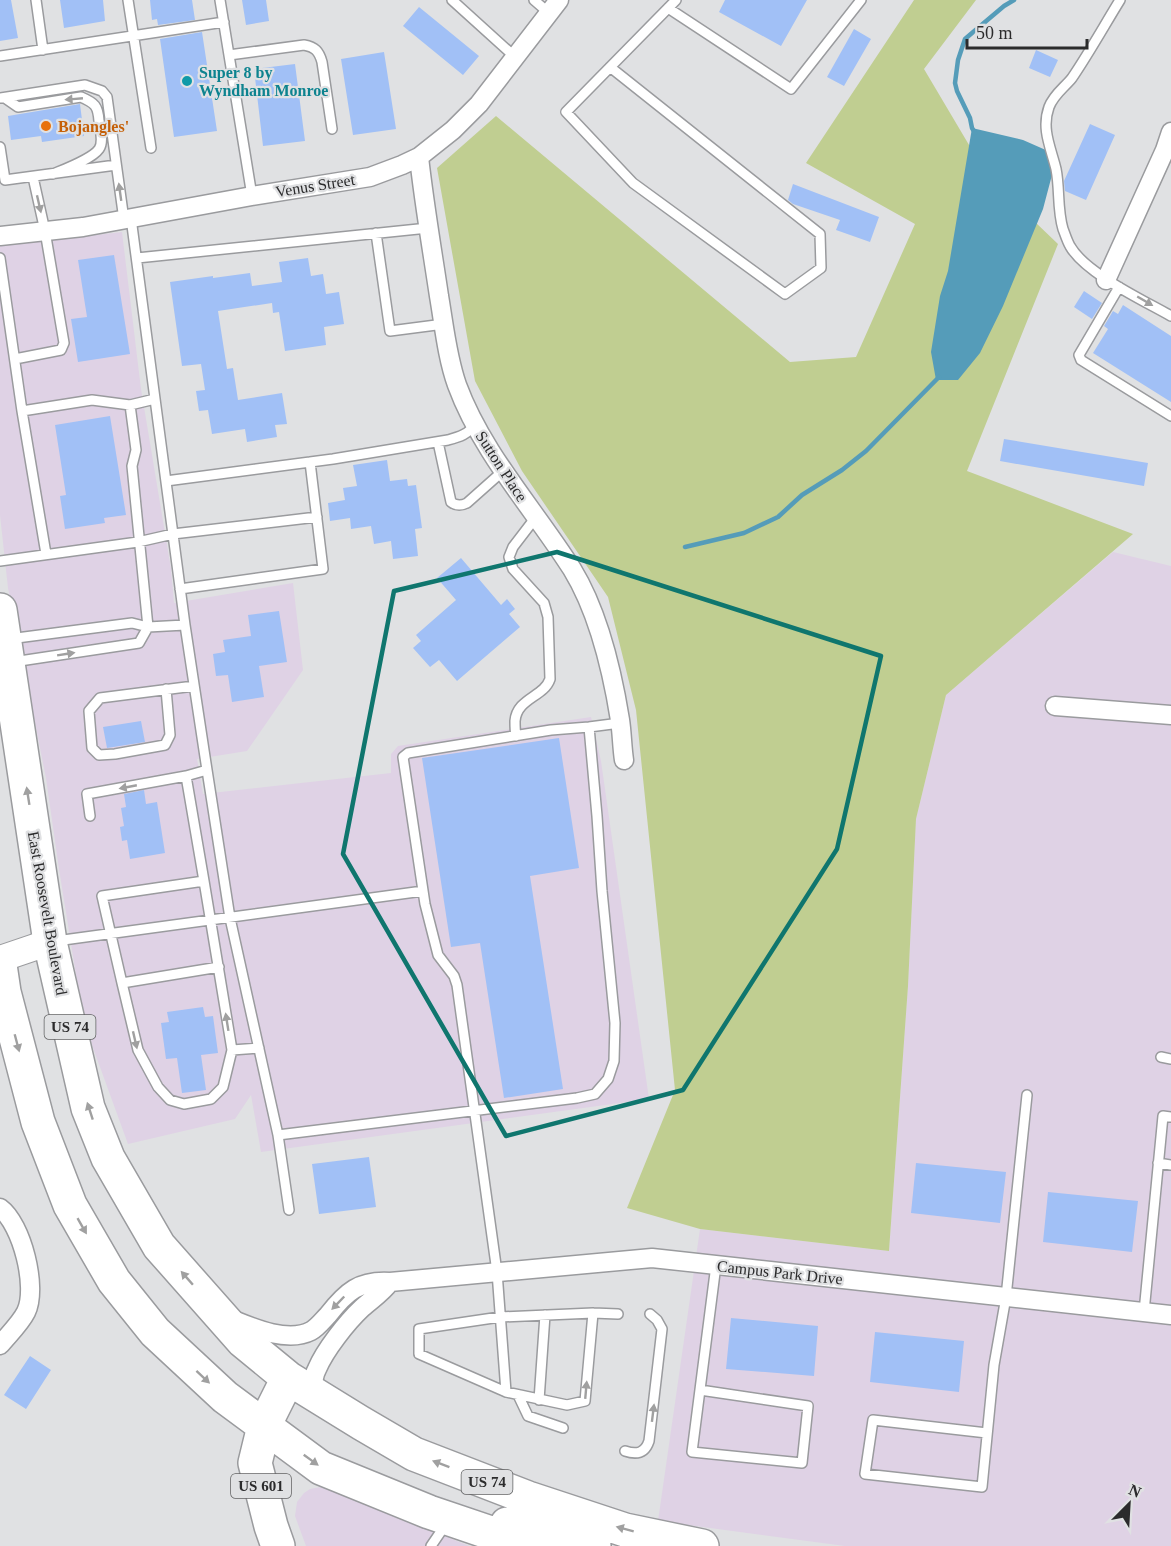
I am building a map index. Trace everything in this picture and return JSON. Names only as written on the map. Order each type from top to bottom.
[{"type":"highway","name":"East Roosevelt Boulevard","points":[[4,638],[50,942],[88,1108],[108,1158],[159,1246],[243,1341],[300,1385],[414,1454],[528,1498],[626,1530],[702,1546]]},
{"type":"highway","points":[[0,965],[4,992],[38,1122],[70,1205],[114,1281],[155,1332],[225,1397],[321,1468],[429,1512],[529,1546]]},
{"type":"highway","name":"US 601","points":[[278,1546],[255,1463],[264,1426],[300,1385]]},
{"type":"highway","points":[[449,1519],[477,1516],[558,1542],[594,1546]]},
{"type":"main road","points":[[0,959],[50,942]]},
{"type":"street","name":"Venus Street","points":[[0,236],[128,219],[370,177],[419,157],[453,130],[478,104],[554,7]]},
{"type":"street","points":[[1113,283],[1168,152],[1171,132]]},
{"type":"street","name":"Sutton Place","points":[[419,157],[444,324],[457,384],[475,424],[503,471],[573,571],[588,602],[611,672],[624,760]]},
{"type":"street","points":[[1055,706],[1171,715]]},
{"type":"street","points":[[0,1208],[15,1225],[26,1256],[30,1297],[26,1312],[0,1345]]},
{"type":"street","name":"Campus Park Drive","points":[[218,1312],[267,1332],[301,1334],[311,1331],[320,1324],[350,1291],[374,1281],[390,1282],[652,1258],[1171,1315]]},
{"type":"street","points":[[300,1385],[316,1370],[351,1319],[383,1292],[390,1282]]},
{"type":"lane","points":[[36,0],[43,50]]},
{"type":"lane","points":[[128,0],[151,148]]},
{"type":"lane","points":[[220,0],[252,196]]},
{"type":"lane","points":[[452,0],[515,57]]},
{"type":"lane","points":[[534,0],[554,7]]},
{"type":"lane","points":[[610,67],[820,234],[820,268],[785,294],[633,183],[566,112],[610,67],[676,0]]},
{"type":"lane","points":[[668,8],[790,88],[861,0]]},
{"type":"lane","points":[[1120,0],[1070,81],[1056,94],[1046,118],[1046,133],[1056,171],[1063,228],[1070,246],[1079,257],[1113,283],[1171,316]]},
{"type":"lane","points":[[0,56],[224,22]]},
{"type":"lane","points":[[229,55],[304,45],[320,52],[332,129]]},
{"type":"lane","points":[[3,98],[85,85],[102,91],[107,97],[116,165],[137,258],[180,590],[230,918],[278,1136],[290,1210]]},
{"type":"lane","points":[[3,98],[18,107],[81,97],[98,108],[101,138],[99,148],[90,156],[53,174]]},
{"type":"lane","points":[[0,147],[5,180],[116,165]]},
{"type":"lane","points":[[15,359],[62,350],[64,343],[45,231],[33,177]]},
{"type":"lane","points":[[137,258],[428,228]]},
{"type":"lane","points":[[376,233],[390,331],[444,324]]},
{"type":"lane","points":[[0,258],[46,555]]},
{"type":"lane","points":[[1113,283],[1079,355],[1081,360],[1171,416]]},
{"type":"lane","points":[[22,411],[92,400],[130,405],[155,399]]},
{"type":"lane","points":[[4,638],[139,642],[148,627],[138,542],[132,466],[136,450],[130,405]]},
{"type":"lane","points":[[166,480],[310,462],[438,442],[461,436],[471,430],[475,424]]},
{"type":"lane","points":[[438,442],[451,502],[454,504],[467,503],[503,471]]},
{"type":"lane","points":[[180,590],[323,569],[310,462]]},
{"type":"lane","points":[[0,561],[138,542],[173,534],[317,517]]},
{"type":"lane","points":[[516,736],[515,719],[521,706],[548,686],[550,679],[548,617],[544,603],[513,569],[510,557],[513,547],[536,517]]},
{"type":"lane","points":[[4,638],[132,623],[148,627],[185,625]]},
{"type":"lane","points":[[166,689],[170,735],[165,745],[99,755],[92,748],[89,711],[100,698],[166,689],[194,686]]},
{"type":"lane","points":[[506,1392],[497,1272],[457,985],[454,976],[438,955],[425,904],[403,757],[408,753],[551,730],[620,723]]},
{"type":"lane","points":[[278,1136],[577,1098],[595,1094],[608,1079],[614,1061],[615,1023],[589,727]]},
{"type":"lane","points":[[90,816],[87,794],[207,770]]},
{"type":"lane","points":[[186,776],[219,967],[232,1050],[223,1087],[211,1099],[184,1104],[170,1100],[158,1087],[138,1050],[102,896],[204,881]]},
{"type":"lane","points":[[50,942],[423,891]]},
{"type":"lane","points":[[122,983],[219,967]]},
{"type":"lane","points":[[232,1050],[259,1048]]},
{"type":"lane","points":[[1161,1057],[1171,1059]]},
{"type":"lane","points":[[987,1433],[873,1420],[865,1474],[982,1487],[994,1365],[1006,1297],[1027,1095]]},
{"type":"lane","points":[[1144,1312],[1163,1116],[1171,1117]]},
{"type":"lane","points":[[1158,1163],[1171,1165]]},
{"type":"lane","points":[[700,1390],[808,1406],[802,1463],[692,1452],[716,1265]]},
{"type":"lane","points":[[592,1313],[585,1401],[567,1405],[506,1392],[419,1354],[419,1329],[500,1317],[592,1313],[618,1314]]},
{"type":"lane","points":[[625,1451],[641,1452],[649,1441],[662,1329],[650,1314]]},
{"type":"lane","points":[[539,1400],[545,1315]]},
{"type":"lane","points":[[518,1395],[528,1416],[562,1428]]},
{"type":"lane","points":[[431,1546],[449,1519]]},
{"type":"highlighted area","points":[[557,552],[881,656],[837,849],[683,1090],[506,1136],[343,854],[394,591]]},
{"type":"shaded area","points":[[122,232],[141,389],[171,569],[174,603],[293,583],[303,670],[247,751],[197,759],[203,794],[391,773],[391,754],[398,746],[591,717],[601,761],[649,1099],[261,1152],[251,1095],[235,1119],[128,1144],[92,1045],[77,981],[46,778],[8,588],[0,515],[0,246]]},
{"type":"shaded area","points":[[1113,552],[1171,566],[1171,1546],[845,1546],[658,1521],[700,1229],[889,1251],[908,986],[916,819],[946,695]]},
{"type":"shaded area","points":[[321,1487],[469,1546],[306,1546],[295,1516],[297,1502],[310,1489]]},
{"type":"green space","points":[[914,0],[976,0],[924,69],[988,177],[1058,244],[967,471],[1133,534],[946,695],[916,819],[908,986],[889,1251],[700,1229],[627,1208],[675,1090],[636,710],[608,597],[522,471],[475,381],[437,168],[496,116],[790,362],[856,357],[915,224],[806,163]]},
{"type":"water","points":[[972,128],[1023,140],[1048,151],[1053,161],[1052,175],[1043,209],[1003,306],[980,353],[958,380],[936,380],[931,352],[940,296],[948,271]]},
{"type":"building","points":[[0,0],[11,0],[18,38],[0,41]]},
{"type":"building","points":[[60,0],[103,0],[105,21],[64,28]]},
{"type":"building","points":[[150,0],[192,0],[195,20],[158,25],[157,19],[152,20]]},
{"type":"building","points":[[242,0],[266,0],[269,21],[246,25]]},
{"type":"building","points":[[725,0],[807,0],[781,46],[719,12]]},
{"type":"building","points":[[419,7],[479,56],[463,75],[403,26]]},
{"type":"building","points":[[854,29],[871,39],[844,86],[827,77]]},
{"type":"building","name":"Super 8 by Wyndham Monroe","points":[[202,32],[217,131],[174,137],[160,39]]},
{"type":"building","points":[[1036,50],[1058,60],[1050,77],[1029,68]]},
{"type":"building","points":[[384,52],[396,129],[353,135],[341,59]]},
{"type":"building","points":[[295,64],[305,141],[263,146],[254,69]]},
{"type":"building","name":"Bojangles'","points":[[80,104],[84,136],[42,142],[41,136],[11,140],[8,116]]},
{"type":"building","points":[[1090,124],[1115,135],[1086,200],[1065,191],[1064,181]]},
{"type":"building","points":[[793,184],[879,217],[870,242],[836,230],[840,220],[793,204],[788,200]]},
{"type":"building","points":[[114,255],[130,354],[78,362],[71,319],[87,317],[78,260]]},
{"type":"building","points":[[308,258],[311,276],[323,274],[326,294],[339,292],[344,324],[324,327],[326,345],[285,351],[279,312],[273,313],[272,303],[218,311],[227,369],[233,368],[238,400],[282,393],[287,424],[275,425],[277,437],[247,442],[245,429],[212,434],[208,410],[199,411],[196,391],[205,390],[201,364],[182,366],[170,282],[250,273],[252,286],[282,282],[279,262]]},
{"type":"building","points":[[1084,291],[1102,303],[1092,319],[1074,307]]},
{"type":"building","points":[[1123,305],[1171,336],[1171,402],[1093,353],[1108,329],[1104,326],[1113,311],[1118,314]]},
{"type":"building","points":[[110,416],[126,515],[104,518],[105,523],[65,529],[60,496],[66,495],[55,425]]},
{"type":"building","points":[[1004,439],[1148,463],[1144,486],[1000,461]]},
{"type":"building","points":[[387,460],[390,481],[407,479],[408,486],[416,485],[422,528],[415,529],[418,556],[393,559],[391,541],[374,544],[371,526],[351,529],[350,518],[330,521],[328,503],[345,500],[343,488],[357,486],[353,465]]},
{"type":"building","points":[[461,558],[501,605],[507,599],[515,609],[509,614],[520,627],[457,681],[439,660],[430,667],[413,648],[421,641],[416,635],[456,600],[437,578]]},
{"type":"building","points":[[279,611],[287,662],[259,666],[264,697],[232,702],[228,675],[216,676],[213,654],[225,652],[223,640],[251,636],[248,615]]},
{"type":"building","points":[[141,721],[145,742],[107,748],[103,727]]},
{"type":"building","points":[[559,738],[579,868],[530,876],[563,1089],[504,1098],[480,943],[451,947],[422,758]]},
{"type":"building","points":[[144,790],[146,804],[157,802],[165,853],[130,859],[127,840],[122,841],[120,827],[124,826],[121,808],[126,807],[124,794]]},
{"type":"building","points":[[203,1007],[205,1017],[213,1016],[218,1053],[201,1055],[206,1090],[182,1093],[177,1058],[166,1059],[161,1023],[169,1022],[167,1012]]},
{"type":"building","points":[[369,1157],[376,1207],[319,1214],[312,1164]]},
{"type":"building","points":[[916,1163],[1006,1172],[1000,1223],[911,1213]]},
{"type":"building","points":[[1048,1192],[1138,1201],[1132,1252],[1043,1242]]},
{"type":"building","points":[[731,1318],[818,1326],[814,1376],[726,1369]]},
{"type":"building","points":[[875,1332],[964,1341],[959,1392],[870,1382]]},
{"type":"building","points":[[30,1356],[51,1370],[26,1409],[4,1395]]},
{"type":"waterway","points":[[975,133],[955,83],[958,60],[965,39],[1014,0]]},
{"type":"waterway","points":[[685,547],[744,533],[778,517],[802,495],[842,470],[866,451],[939,377]]},
{"type":"place","name":"Super 8 by Wyndham Monroe","points":[[187,81]]},
{"type":"place","name":"Bojangles'","points":[[46,126]]}]
